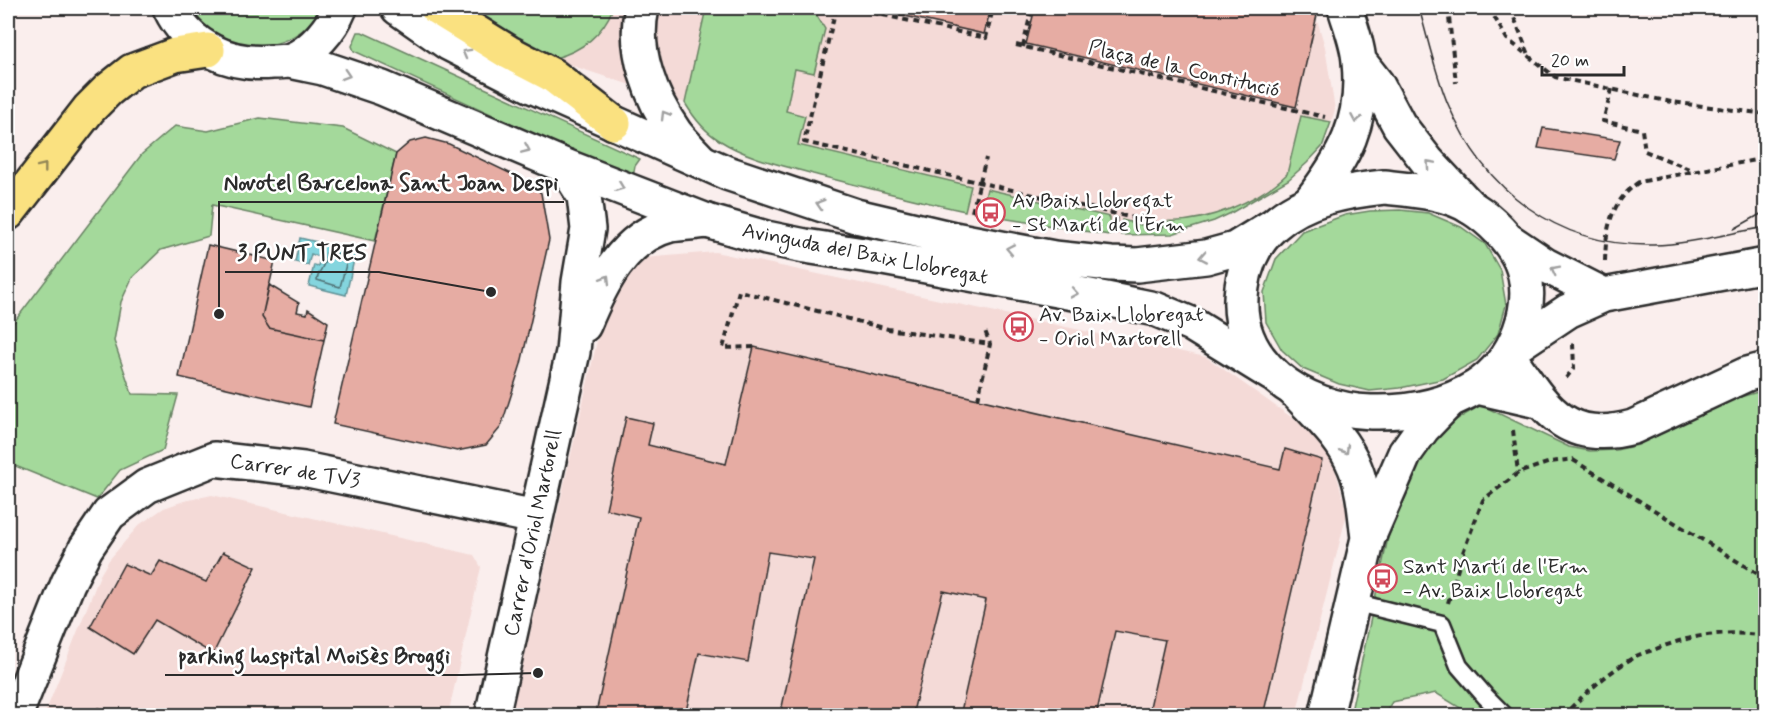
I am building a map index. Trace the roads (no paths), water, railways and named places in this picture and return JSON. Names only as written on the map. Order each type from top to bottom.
[{"type":"highway","points":[[437,8],[508,52],[552,75],[614,123]]},
{"type":"highway","points":[[8,213],[89,109],[108,90],[132,71],[175,55],[208,50]]},
{"type":"street","name":"Avinguda del Baix Llobregat","points":[[170,8],[186,33],[208,50],[233,60],[261,63],[289,61],[323,68],[382,88],[566,166],[707,221],[766,238],[805,246],[883,258],[1155,309],[1191,324],[1283,382]]},
{"type":"street","points":[[289,61],[304,53],[318,40],[336,18],[340,8]]},
{"type":"street","name":"Avinguda del Baix Llobregat","points":[[398,8],[448,43],[488,65],[614,123],[727,173],[856,216],[954,239],[1085,261],[1137,265],[1206,257],[1235,249],[1274,225]]},
{"type":"street","points":[[642,8],[639,40],[648,80],[661,109],[677,135],[701,161]]},
{"type":"street","points":[[1309,203],[1346,151],[1354,127],[1359,98],[1359,61],[1345,8]]},
{"type":"street","points":[[1359,61],[1377,84],[1399,125],[1470,207],[1491,222],[1508,240],[1545,265],[1604,295]]},
{"type":"street","name":"Carrer d'Oriol Martorell","points":[[492,716],[573,352],[579,282],[588,229],[584,196],[566,166]]},
{"type":"street","points":[[1368,538],[1362,495],[1348,453],[1336,436],[1254,351],[1243,326],[1240,299],[1244,271],[1255,246],[1274,225],[1309,203],[1355,190],[1384,187],[1413,189],[1441,195],[1470,207]]},
{"type":"street","name":"Carrer d'Oriol Martorell","points":[[573,352],[597,295],[613,268],[631,246],[651,232],[670,225],[707,221]]},
{"type":"street","points":[[1326,716],[1368,538],[1405,453],[1423,428],[1498,368],[1511,351],[1524,319],[1526,291],[1521,262],[1508,240]]},
{"type":"street","points":[[1511,351],[1568,311],[1604,295],[1766,265]]},
{"type":"street","points":[[1511,351],[1542,402],[1553,414],[1568,424],[1589,431],[1614,432],[1633,427],[1746,374],[1766,369]]},
{"type":"street","points":[[1283,382],[1317,401],[1346,409],[1370,412],[1426,407],[1463,394],[1542,402]]},
{"type":"street","name":"Carrer de TV3","points":[[15,716],[68,584],[86,549],[109,514],[147,486],[214,459],[303,469],[536,517]]},
{"type":"lane","points":[[1353,602],[1442,624],[1459,666],[1505,716]]},
{"type":"water","points":[[300,238],[356,251],[346,295],[309,286],[314,265],[318,266],[320,257],[311,254],[308,265],[295,262]]},
{"type":"tram line","points":[[1419,8],[1443,92],[1463,135],[1482,163],[1503,187],[1528,207],[1555,224],[1586,236],[1618,243],[1667,244],[1766,227]]},
{"type":"tram line","points":[[1734,229],[1766,211]]},
{"type":"place","name":"Av Baix Llobregat - St Martí de l'Erm","points":[[991,213]]},
{"type":"place","name":"3 PUNT TRES","points":[[491,292]]},
{"type":"place","name":"Novotel Barcelona Sant Joan Despi","points":[[219,314]]},
{"type":"place","name":"Av. Baix Llobregat - Oriol Martorell","points":[[1018,327]]},
{"type":"place","name":"Sant Martí de l'Erm - Av. Baix Llobregat","points":[[1382,579]]},
{"type":"place","name":"parking hospital Moisès Broggi","points":[[538,673]]}]
